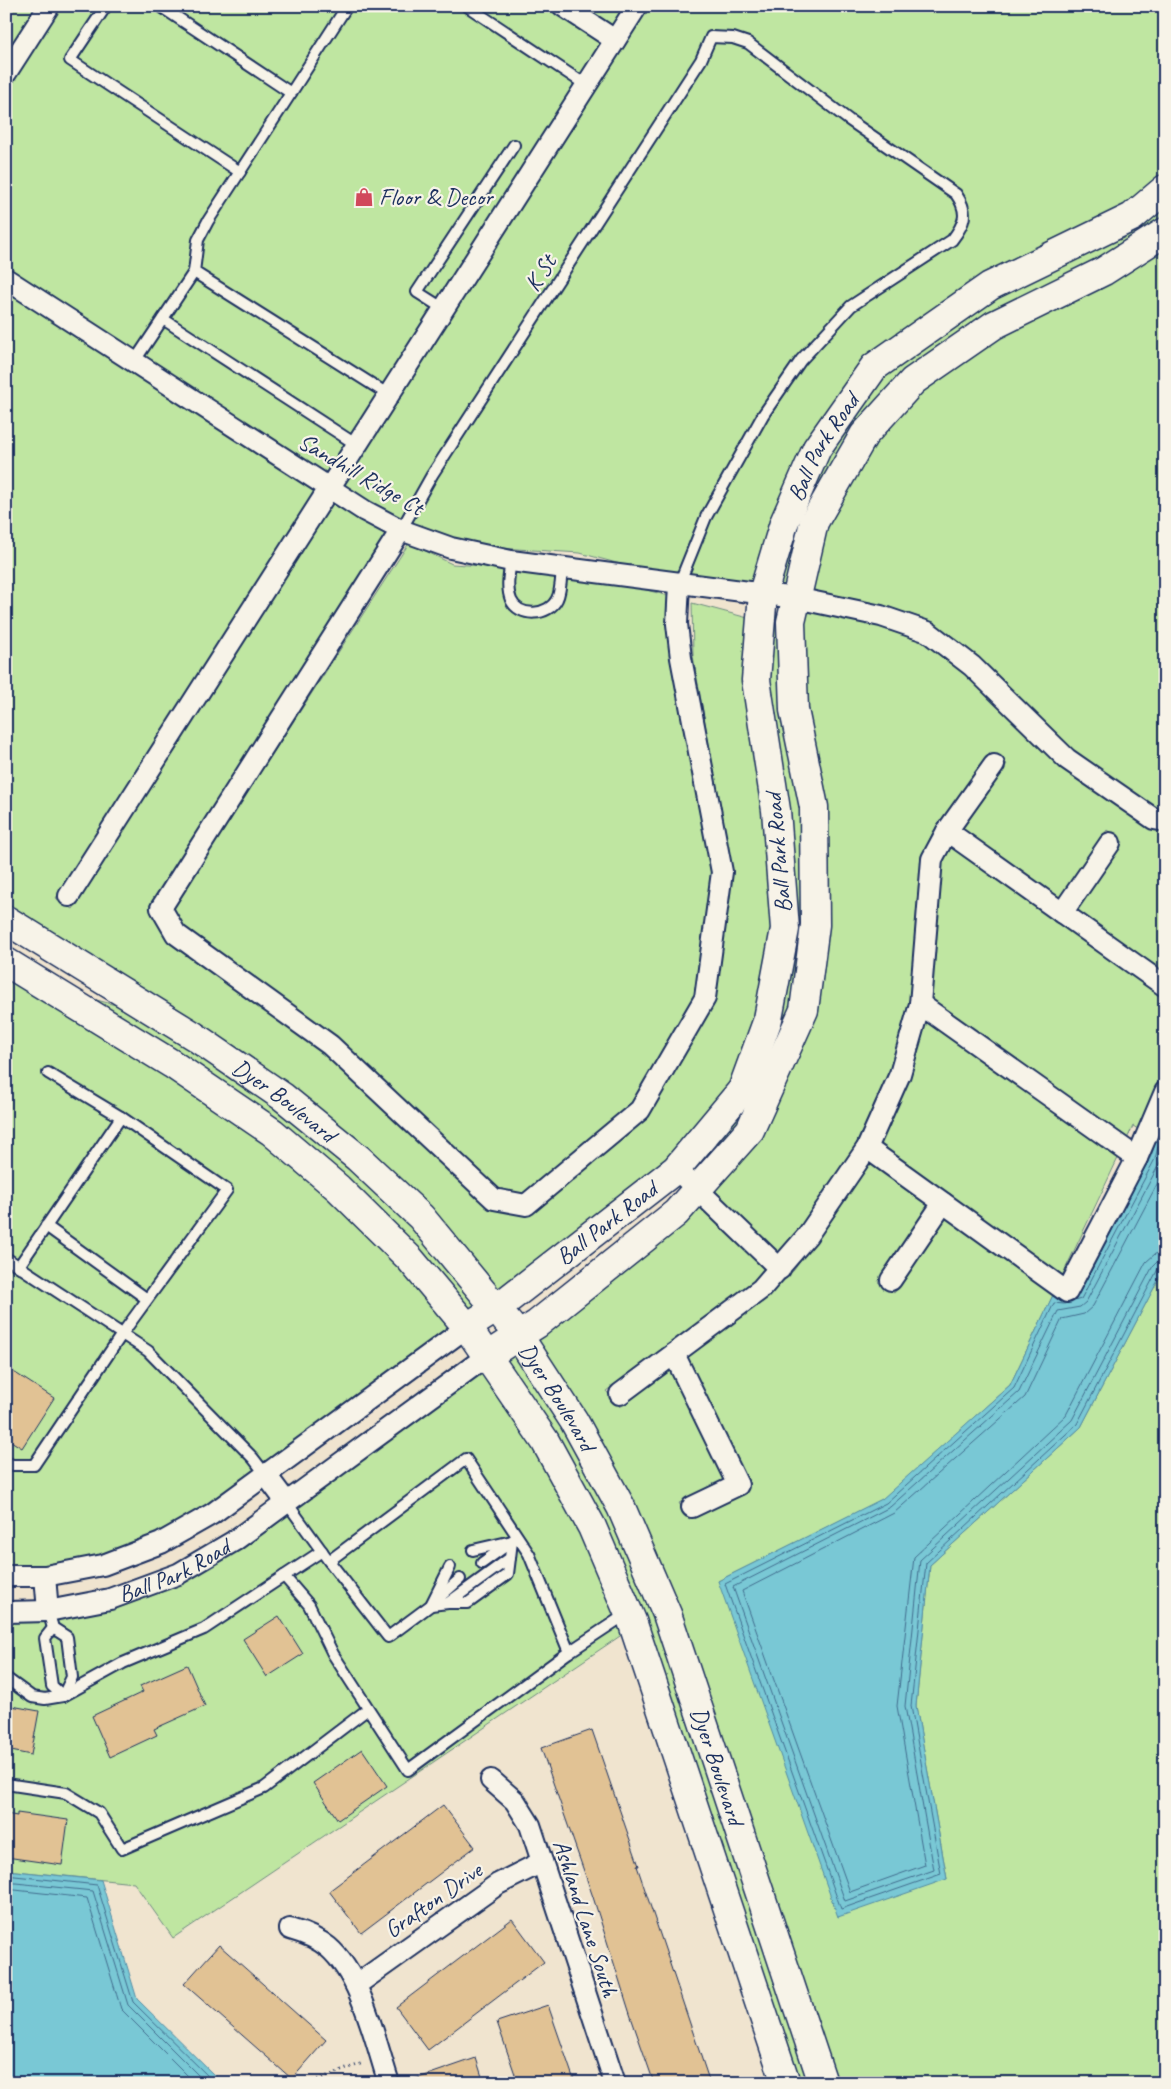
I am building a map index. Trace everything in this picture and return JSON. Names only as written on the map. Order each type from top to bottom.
[{"type":"main road","name":"Ball Park Road","points":[[467,1327],[497,1308],[676,1169],[742,1090],[768,1019],[785,929],[776,810],[756,680],[762,593],[784,523],[817,448],[874,367],[990,286],[1132,217],[1165,189]]},
{"type":"main road","name":"Ball Park Road","points":[[487,1356],[537,1324],[676,1212],[750,1130],[804,1010],[815,926],[814,807],[794,710],[791,622],[814,522],[864,435],[914,381],[994,325],[1104,271],[1165,232]]},
{"type":"main road","name":"Dyer Boulevard","points":[[6,920],[194,1036],[282,1097],[358,1158],[421,1217],[518,1335],[574,1421],[621,1507],[667,1614],[822,2083]]},
{"type":"main road","points":[[6,938],[90,989],[138,1001]]},
{"type":"main road","name":"Dyer Boulevard","points":[[6,962],[172,1064],[272,1132],[338,1188],[410,1259],[467,1327],[545,1441],[592,1527],[629,1613],[786,2083]]},
{"type":"street","points":[[6,73],[49,6]]},
{"type":"street","points":[[563,6],[615,40]]},
{"type":"street","points":[[69,896],[637,6]]},
{"type":"street","name":"Sandhill Ridge Ct","points":[[6,279],[330,488],[401,530],[451,548],[511,561],[796,598],[881,616],[928,632],[972,666],[1067,759],[1154,819],[1165,821]]},
{"type":"street","points":[[401,530],[160,908],[176,934],[330,1045],[494,1199],[526,1205],[640,1110],[705,998],[722,872],[681,658],[677,624],[678,584]]},
{"type":"street","points":[[620,1394],[761,1290],[807,1236],[867,1148],[900,1074],[920,1004],[932,860],[947,831],[994,765]]},
{"type":"street","points":[[947,831],[1165,986]]},
{"type":"street","points":[[1062,913],[1110,843]]},
{"type":"street","points":[[920,1004],[1137,1158]]},
{"type":"street","points":[[867,1148],[1068,1292],[1137,1158],[1165,1092]]},
{"type":"street","points":[[676,1169],[780,1269]]},
{"type":"street","points":[[891,1280],[943,1202]]},
{"type":"street","name":"Ball Park Road","points":[[6,1576],[45,1576],[103,1565],[161,1543],[212,1514],[467,1327]]},
{"type":"street","points":[[674,1354],[738,1485],[692,1507]]},
{"type":"street","name":"Ball Park Road","points":[[6,1612],[51,1620],[178,1574],[234,1541],[487,1356]]},
{"type":"street","points":[[266,1475],[287,1503]]},
{"type":"street","points":[[45,1576],[51,1620]]},
{"type":"street","name":"Ashland Lane South","points":[[491,1780],[505,1791],[523,1812],[542,1862],[615,2083]]},
{"type":"street","name":"Grafton Drive","points":[[356,1985],[498,1884],[542,1862]]},
{"type":"street","points":[[290,1929],[310,1936],[330,1949],[356,1985],[389,2083]]},
{"type":"lane","points":[[106,6],[70,60],[240,172]]},
{"type":"lane","points":[[160,6],[291,93]]},
{"type":"lane","points":[[134,362],[194,272],[198,240],[208,221],[347,6]]},
{"type":"lane","points":[[468,6],[586,85]]},
{"type":"lane","name":"K St","points":[[401,530],[432,475],[701,60],[711,37],[733,38],[748,43],[849,120],[956,194],[964,206],[963,226],[952,240],[851,306],[801,360],[762,415],[711,508],[678,584]]},
{"type":"lane","points":[[444,309],[417,292],[514,145]]},
{"type":"lane","points":[[194,272],[389,395]]},
{"type":"lane","points":[[163,319],[357,444]]},
{"type":"lane","points":[[511,561],[508,586],[512,602],[522,610],[537,613],[549,610],[557,600],[562,568]]},
{"type":"lane","points":[[6,1462],[12,1465],[34,1465],[122,1334],[227,1190],[121,1117],[48,1073]]},
{"type":"lane","points":[[19,1266],[121,1117]]},
{"type":"lane","points":[[46,1226],[147,1300]]},
{"type":"lane","points":[[6,1258],[148,1351],[252,1458],[266,1475]]},
{"type":"lane","points":[[329,1561],[466,1459],[515,1539],[529,1554],[569,1652]]},
{"type":"lane","points":[[287,1503],[388,1637],[431,1605],[455,1573],[431,1605]]},
{"type":"lane","points":[[515,1539],[477,1557],[515,1539]]},
{"type":"lane","points":[[431,1605],[448,1603],[510,1558],[515,1539]]},
{"type":"lane","points":[[6,1678],[32,1697],[45,1699],[63,1696],[123,1662],[204,1629],[322,1551]]},
{"type":"lane","points":[[284,1576],[309,1605],[333,1654],[408,1770],[569,1652],[629,1613]]},
{"type":"lane","points":[[51,1620],[66,1637],[72,1677],[63,1696]]},
{"type":"lane","points":[[51,1620],[45,1638],[52,1686],[63,1696]]},
{"type":"lane","points":[[6,1784],[66,1793],[99,1813],[122,1849],[264,1788],[368,1709]]},
{"type":"path","points":[[308,2083],[380,2057]]},
{"type":"green space","points":[[6,6],[37,6],[6,55]]},
{"type":"green space","points":[[61,6],[546,6],[602,42],[326,475],[6,269],[6,92]]},
{"type":"green space","points":[[580,6],[625,6],[612,27]]},
{"type":"green space","points":[[649,6],[1165,6],[1165,176],[1126,209],[865,361],[752,600],[580,553],[453,545],[369,503],[343,486]]},
{"type":"green space","points":[[1165,202],[1165,220],[907,373],[788,590],[773,595],[793,527],[825,453],[881,374],[996,294]]},
{"type":"green space","points":[[1165,244],[1165,812],[1157,810],[1073,752],[979,660],[808,591],[823,526],[872,441],[920,388],[999,334]]},
{"type":"green space","points":[[6,290],[316,490],[56,898],[73,909],[333,501],[390,533],[152,902],[152,912],[324,1052],[487,1205],[533,1212],[647,1118],[714,1000],[732,872],[693,656],[692,603],[748,618],[775,928],[759,1015],[733,1085],[669,1162],[498,1295],[428,1211],[6,910]]},
{"type":"green space","points":[[409,543],[452,564],[578,572],[673,597],[713,872],[695,994],[633,1104],[522,1194],[497,1190],[184,928],[172,909]]},
{"type":"green space","points":[[804,609],[879,624],[924,640],[1165,831],[1165,975],[1075,912],[1123,842],[1107,830],[1059,900],[960,830],[1007,764],[990,752],[933,832],[923,854],[911,1000],[907,1006],[909,1008],[890,1069],[858,1143],[799,1230],[779,1255],[710,1189],[813,1012],[804,710]]},
{"type":"green space","points":[[783,613],[804,807],[806,924],[794,1006],[741,1124],[695,1175],[689,1169],[778,1021],[765,680],[768,618]]},
{"type":"green space","points":[[951,845],[1165,998],[1165,1066],[1138,1129],[1133,1126],[1127,1139],[930,1001],[942,863]]},
{"type":"green space","points":[[6,948],[85,997],[135,1010],[277,1104],[414,1223],[483,1305],[469,1314],[417,1253],[6,952]]},
{"type":"green space","points":[[6,973],[267,1139],[332,1194],[454,1325],[206,1506],[156,1535],[99,1556],[43,1566],[6,1567]]},
{"type":"green space","points":[[926,1020],[1119,1156],[1062,1276],[879,1146],[909,1078]]},
{"type":"green space","points":[[1165,1118],[1165,1142],[1157,1138]]},
{"type":"green space","points":[[870,1162],[929,1204],[878,1282],[894,1293],[946,1216],[1054,1293],[1010,1385],[883,1499],[718,1581],[947,1879],[916,1706],[930,1565],[1081,1427],[1165,1267],[1165,2083],[832,2083],[676,1611],[531,1339],[698,1203],[767,1269],[754,1282],[669,1345],[661,1348],[662,1350],[606,1391],[620,1407],[671,1369],[725,1480],[679,1503],[689,1519],[743,1493],[686,1357],[768,1297],[794,1270]]},
{"type":"green space","points":[[516,1349],[612,1510],[658,1616],[813,2083],[796,2083],[641,1618],[500,1359]]},
{"type":"green space","points":[[485,1369],[536,1445],[583,1531],[626,1632],[173,1938],[134,1883],[6,1870],[6,1621],[58,1621],[58,1619],[115,1608],[182,1583],[241,1549]]},
{"type":"water","points":[[1157,1138],[1165,1142],[1165,1267],[1081,1427],[930,1565],[916,1706],[947,1879],[838,1917],[718,1581],[882,1499],[1010,1385],[1054,1293],[1062,1299],[1077,1297],[1151,1156]]},
{"type":"water","points":[[6,1870],[101,1880],[137,1999],[222,2083],[6,2083]]},
{"type":"building","points":[[6,1367],[54,1398],[22,1448],[6,1438]]},
{"type":"building","points":[[279,1616],[303,1654],[267,1677],[243,1639]]},
{"type":"building","points":[[187,1665],[205,1706],[154,1729],[157,1735],[110,1757],[92,1716],[143,1692],[140,1686]]},
{"type":"building","points":[[6,1705],[39,1711],[31,1755],[6,1750]]},
{"type":"building","points":[[592,1730],[710,2083],[654,2083],[593,1897],[541,1748]]},
{"type":"building","points":[[362,1749],[387,1786],[338,1820],[313,1783]]},
{"type":"building","points":[[443,1805],[475,1847],[361,1933],[329,1891]]},
{"type":"building","points":[[17,1813],[68,1820],[62,1865],[6,1857],[6,1814],[17,1816]]},
{"type":"building","points":[[512,1919],[544,1962],[428,2050],[396,2007]]},
{"type":"building","points":[[219,1945],[326,2040],[292,2079],[184,1984]]},
{"type":"building","points":[[548,2005],[575,2083],[518,2083],[497,2022]]},
{"type":"building","points":[[476,2058],[484,2083],[410,2083],[410,2081]]},
{"type":"place","name":"Floor & Decor","points":[[364,197]]}]
